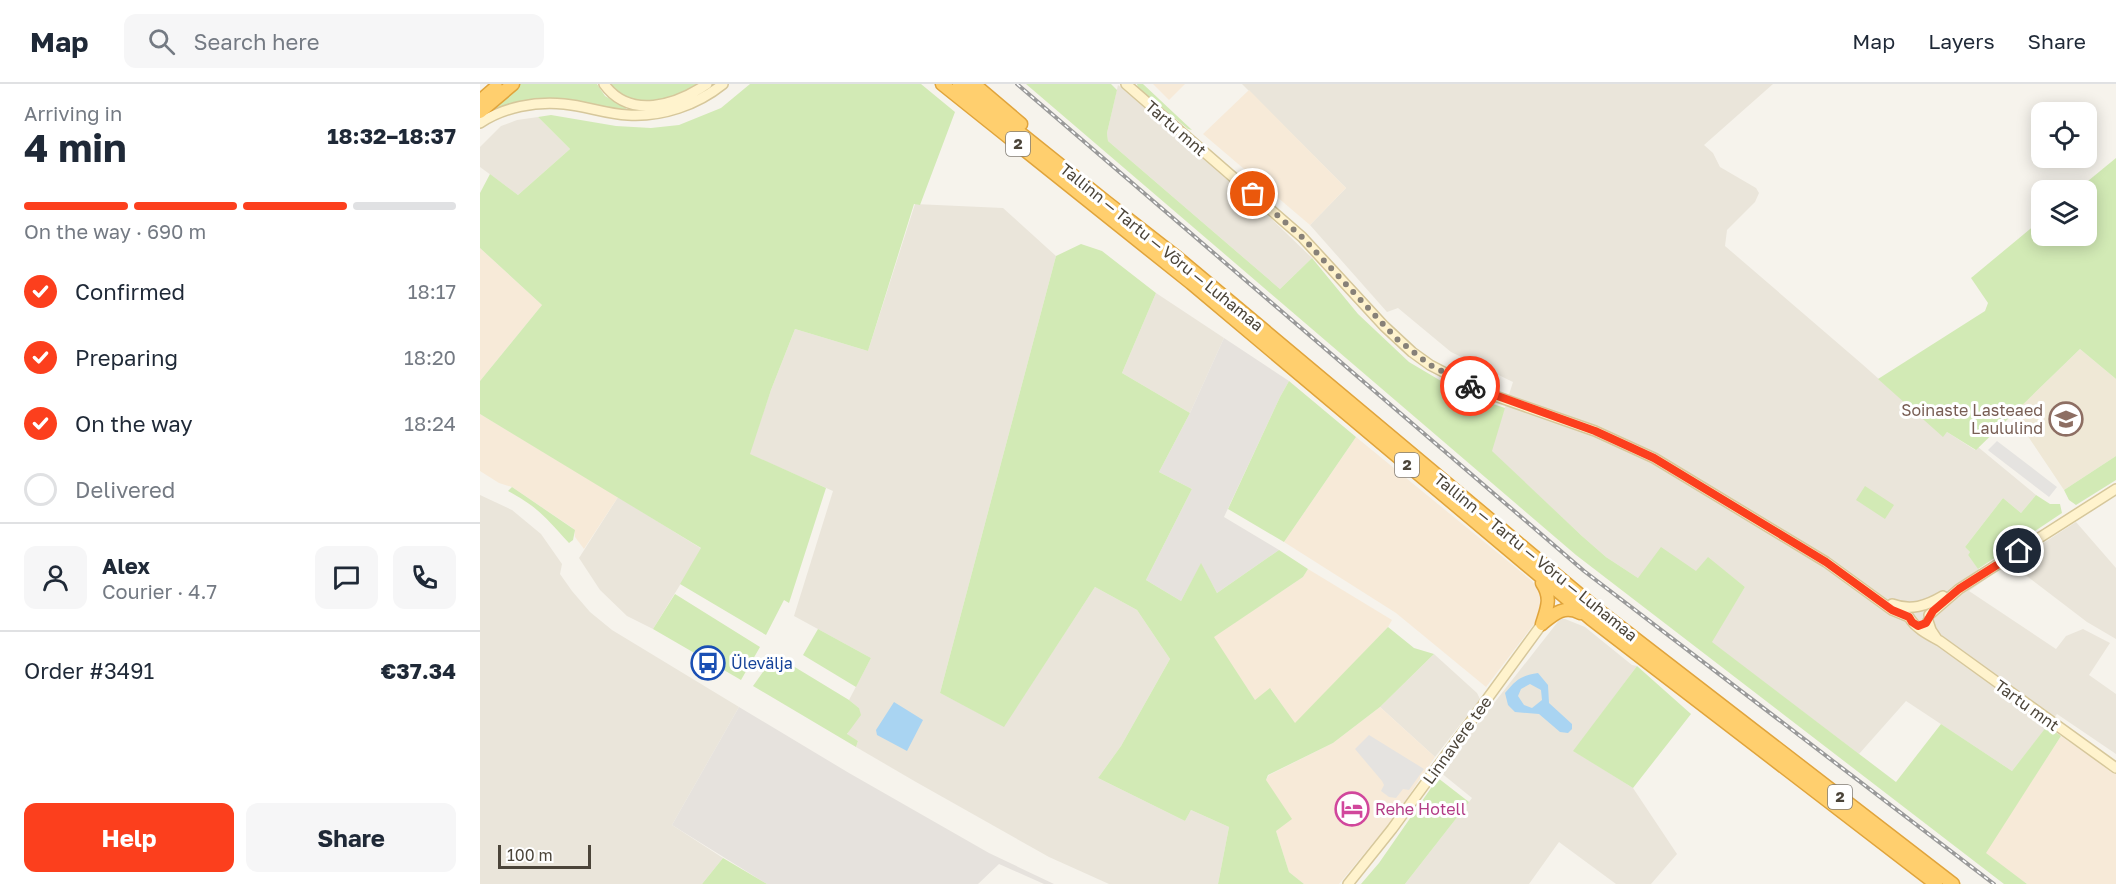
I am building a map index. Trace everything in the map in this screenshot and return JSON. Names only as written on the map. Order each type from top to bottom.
[{"type":"highway","points":[[480,92],[487,84]]},
{"type":"highway","points":[[480,100],[499,84]]},
{"type":"highway","points":[[480,112],[513,84]]},
{"type":"highway","name":"Tallinn — Tartu — Võru — Luhamaa","points":[[942,84],[1191,283],[1591,619],[1936,884]]},
{"type":"highway","name":"Tallinn — Tartu — Võru — Luhamaa","points":[[959,84],[1260,325],[1520,547],[1598,610],[1953,884]]},
{"type":"highway","points":[[974,84],[1100,192],[1105,201]]},
{"type":"highway","points":[[1532,571],[1549,594],[1542,624]]},
{"type":"highway","points":[[1542,624],[1556,612],[1568,609],[1591,619]]},
{"type":"street","points":[[604,84],[616,98],[628,104],[653,106],[683,98],[707,84]]},
{"type":"street","points":[[480,123],[501,112],[520,106],[543,103],[565,104],[627,115],[663,112],[701,99],[723,84]]},
{"type":"street","name":"Tartu mnt","points":[[1126,84],[1302,237],[1384,326],[1430,365],[1478,390],[1595,431],[1654,458],[1826,562],[1892,610],[1914,610]]},
{"type":"street","points":[[1914,610],[1959,589],[2116,489]]},
{"type":"street","points":[[1914,610],[1912,622],[1918,626],[1923,625],[1959,589]]},
{"type":"street","points":[[1914,610],[1927,609],[1929,618]]},
{"type":"street","name":"Tartu mnt","points":[[1929,618],[1931,630],[1939,640]]},
{"type":"street","name":"Linnavere tee","points":[[1348,884],[1392,829],[1542,624]]},
{"type":"street","name":"Tartu mnt","points":[[1918,626],[2116,768]]},
{"type":"shaded area","points":[[1153,84],[1185,84],[1169,100]]},
{"type":"shaded area","points":[[1242,84],[1773,84],[1704,145],[1713,153],[1720,167],[1756,188],[1759,193],[1755,202],[1727,230],[1725,246],[1943,436],[1947,432],[1975,450],[1978,447],[2036,495],[2021,513],[2003,498],[1965,547],[1970,552],[1968,555],[1986,579],[1969,591],[2056,649],[2066,636],[2083,629],[2110,643],[2089,675],[2116,694],[2116,754],[2057,714],[2012,771],[1906,701],[1859,754],[1711,642],[1745,587],[1708,558],[1696,572],[1638,578],[1606,557],[1491,451],[1513,382],[1451,352],[1398,308],[1387,312],[1310,225],[1346,188]]},
{"type":"shaded area","points":[[1118,85],[1251,199],[1312,258],[1280,289],[1108,141],[1107,133]]},
{"type":"shaded area","points":[[1249,90],[1346,188],[1310,225],[1203,134]]},
{"type":"shaded area","points":[[538,117],[570,149],[518,195],[480,167],[480,147],[501,126],[517,120]]},
{"type":"shaded area","points":[[915,204],[1003,208],[1056,256],[940,693],[1004,726],[1095,587],[1137,610],[1170,659],[1121,746],[1098,778],[1185,821],[1191,810],[1229,827],[1218,884],[1109,884],[1049,857],[916,782],[856,747],[858,741],[847,735],[859,708],[849,700],[871,658],[794,616],[833,491],[749,454],[795,329],[868,351]]},
{"type":"shaded area","points":[[480,248],[542,305],[480,381]]},
{"type":"shaded area","points":[[1156,293],[1224,338],[1190,413],[1122,373]]},
{"type":"shaded area","points":[[1224,338],[1289,381],[1224,517],[1279,550],[1217,593],[1201,564],[1181,601],[1146,580],[1192,489],[1159,472],[1190,413]]},
{"type":"shaded area","name":"Soinaste Lasteaed Laululind","points":[[2080,349],[2116,379],[2116,456],[2064,490],[2012,415]]},
{"type":"shaded area","points":[[480,414],[618,497],[584,549],[575,537],[574,529],[512,487],[499,483],[480,471]]},
{"type":"shaded area","points":[[1356,437],[1532,581],[1541,594],[1540,616],[1486,687],[1396,613],[1284,542]]},
{"type":"shaded area","points":[[1997,441],[2057,487],[2049,497],[1988,450]]},
{"type":"shaded area","points":[[480,495],[512,510],[541,534],[562,564],[560,574],[590,612],[612,630],[739,707],[672,825],[723,858],[702,884],[480,884]]},
{"type":"shaded area","points":[[618,497],[702,549],[653,629],[627,616],[600,590],[579,558]]},
{"type":"shaded area","points":[[2076,522],[2116,568],[2116,639],[2087,622],[2011,564]]},
{"type":"shaded area","points":[[1308,569],[1392,620],[1388,627],[1295,724],[1271,689],[1255,700],[1213,637],[1303,577]]},
{"type":"shaded area","points":[[1560,619],[1585,627],[1632,665],[1637,666],[1574,751],[1633,788],[1677,854],[1651,884],[1616,884],[1559,842],[1529,884],[1405,884],[1472,798],[1440,772]]},
{"type":"shaded area","points":[[1434,654],[1477,693],[1480,699],[1435,757],[1380,707]]},
{"type":"shaded area","points":[[739,707],[989,853],[1054,884],[1044,884],[999,864],[978,884],[767,884],[672,825]]},
{"type":"shaded area","points":[[1380,707],[1435,757],[1392,820],[1339,884],[1304,884],[1289,872],[1276,831],[1266,780],[1269,775],[1333,743]]},
{"type":"shaded area","points":[[1369,735],[1424,769],[1409,790],[1403,789],[1396,798],[1389,797],[1381,791],[1384,785],[1382,781],[1355,749]]},
{"type":"shaded area","points":[[2061,736],[2116,774],[2116,884],[2027,884],[1985,853]]},
{"type":"green space","points":[[518,84],[597,84],[605,96],[626,108],[625,112],[534,100],[512,104],[480,118]]},
{"type":"green space","points":[[609,84],[697,84],[674,96],[641,101],[620,93]]},
{"type":"green space","points":[[750,84],[921,84],[955,112],[920,205],[914,204],[868,351],[795,329],[771,390],[750,454],[826,488],[789,603],[784,600],[766,635],[680,584],[701,548],[480,414],[480,381],[542,305],[480,248],[480,193],[490,174],[518,195],[570,149],[538,117],[551,115],[616,126],[651,128],[679,125],[721,108]]},
{"type":"green space","points":[[1026,84],[1111,84],[1117,90],[1107,133],[1108,141],[1280,289],[1312,258],[1358,314],[1409,362],[1463,394],[1505,408],[1492,451],[1606,557],[1638,578],[1661,547],[1696,571],[1708,557],[1745,587],[1712,642],[1896,782],[1941,724],[2012,771],[2047,726],[2061,736],[1986,853],[2027,884],[2004,884],[1576,555]]},
{"type":"green space","points":[[1137,84],[1143,84],[1192,130],[1138,88]]},
{"type":"green space","points":[[2116,158],[2116,379],[2080,349],[1976,450],[1947,432],[1943,437],[1878,379],[1985,311],[1988,303],[1971,278],[2031,228],[2031,246],[2097,246],[2097,180],[2089,180]]},
{"type":"green space","points":[[1081,244],[1102,251],[1156,293],[1122,373],[1190,413],[1159,472],[1192,489],[1146,580],[1181,601],[1201,563],[1217,593],[1279,550],[1308,569],[1303,577],[1214,637],[1255,700],[1270,688],[1295,723],[1388,627],[1414,648],[1434,654],[1380,707],[1333,743],[1268,775],[1266,780],[1292,819],[1276,831],[1289,872],[1304,884],[1218,884],[1229,827],[1191,810],[1185,821],[1098,778],[1121,746],[1170,659],[1137,610],[1095,587],[1004,727],[940,693],[1056,256]]},
{"type":"green space","points":[[1289,381],[1356,437],[1284,542],[1228,509]]},
{"type":"green space","points":[[2116,456],[2116,480],[2076,505],[2069,500],[2064,490]]},
{"type":"green space","points":[[1865,486],[1894,505],[1885,519],[1856,500]]},
{"type":"green space","points":[[512,487],[575,530],[573,540],[569,543],[534,508],[508,491]]},
{"type":"green space","points":[[2036,495],[2050,504],[2060,504],[2062,513],[1978,569],[1965,547],[2003,498],[2021,513]]},
{"type":"green space","points":[[675,594],[760,647],[741,680],[653,629]]},
{"type":"green space","points":[[818,629],[871,658],[856,687],[803,655]]},
{"type":"green space","points":[[775,655],[859,708],[861,715],[847,734],[858,741],[856,747],[753,686]]},
{"type":"green space","points":[[1637,666],[1691,714],[1633,788],[1573,751]]},
{"type":"green space","points":[[1438,778],[1469,802],[1405,884],[1361,884],[1379,863]]},
{"type":"green space","points":[[723,858],[767,884],[702,884]]},
{"type":"water","points":[[1538,673],[1548,685],[1549,703],[1572,724],[1572,729],[1568,733],[1560,732],[1539,714],[1515,712],[1508,705],[1505,693],[1513,684],[1523,677]],"holes":[[[1530,684],[1541,690],[1542,700],[1532,708],[1524,705],[1518,696],[1521,689]]]},
{"type":"water","points":[[894,702],[923,720],[907,751],[877,735],[876,730]]},
{"type":"railway","points":[[1017,84],[1584,571],[1994,884]]},
{"type":"way so far","points":[[1253,194],[1302,237],[1397,339],[1430,365],[1470,386]]},
{"type":"place","name":"Soinaste Lasteaed Laululind","points":[[2066,419]]},
{"type":"place","name":"Ülevälja","points":[[708,663]]},
{"type":"place","name":"Rehe Hotell","points":[[1352,809]]},
{"type":"route","points":[[1470,386],[1595,431],[1654,458],[1826,562],[1892,610],[1909,617],[1918,626],[1926,623],[1929,615],[1959,589],[2019,551]]}]
